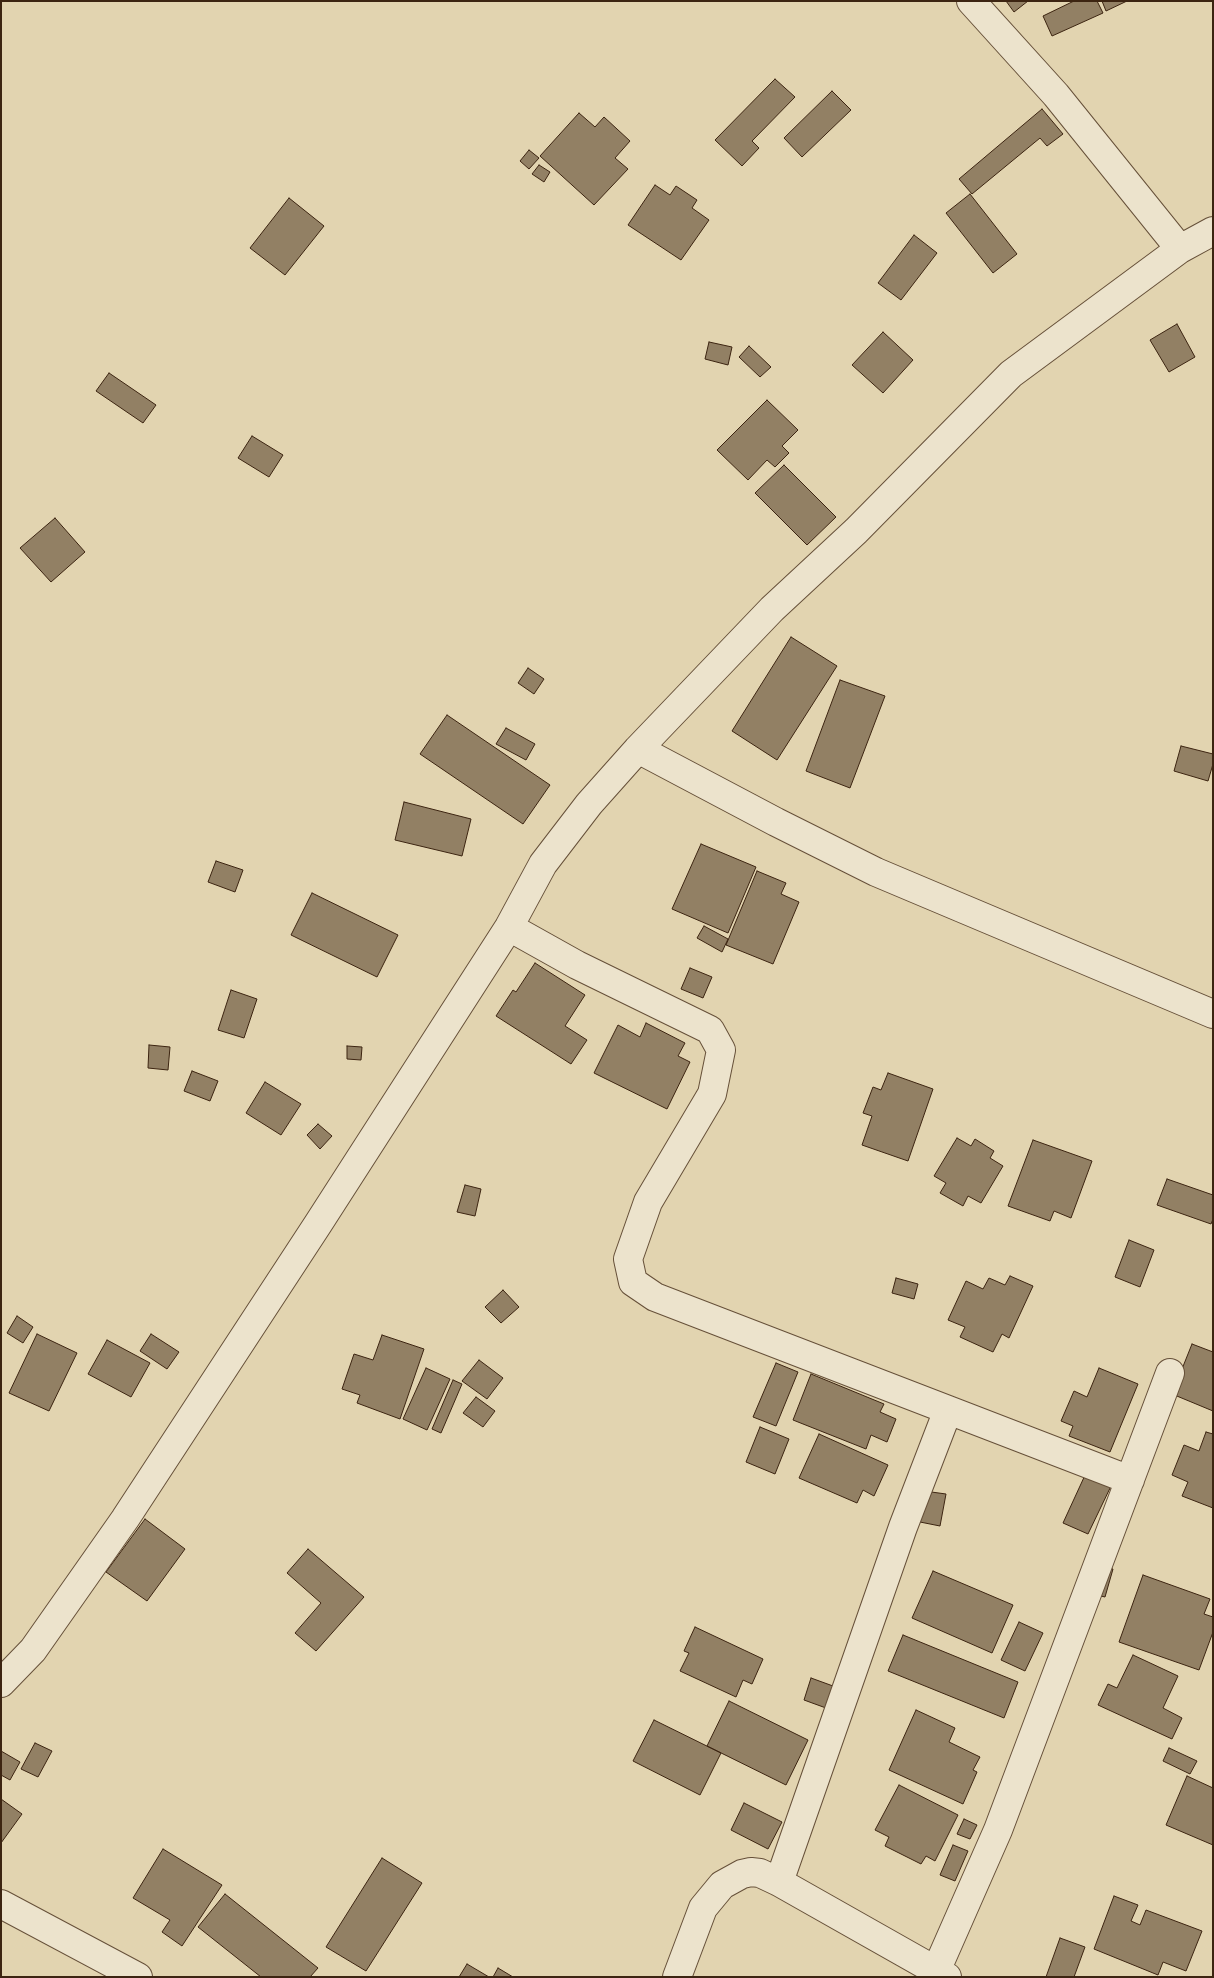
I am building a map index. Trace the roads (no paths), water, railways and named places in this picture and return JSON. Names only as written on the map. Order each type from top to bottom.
[{"type":"street","points":[[971,1],[1056,95],[1180,249]]},
{"type":"street","points":[[1,1683],[33,1650],[124,1519],[318,1224],[509,927],[543,864],[589,804],[638,749],[772,609],[856,531],[1011,374],[1180,249],[1213,231]]},
{"type":"street","points":[[638,749],[876,872],[1213,1014]]},
{"type":"street","points":[[509,927],[577,965],[710,1030],[722,1050],[712,1094],[648,1202],[628,1259],[633,1282],[655,1297],[1130,1480]]},
{"type":"street","points":[[677,1977],[703,1908],[722,1885],[742,1874],[751,1872],[760,1873],[779,1882],[941,1974],[998,1830],[1170,1373]]},
{"type":"street","points":[[779,1882],[903,1527],[948,1410]]},
{"type":"street","points":[[1,1904],[138,1977]]}]
